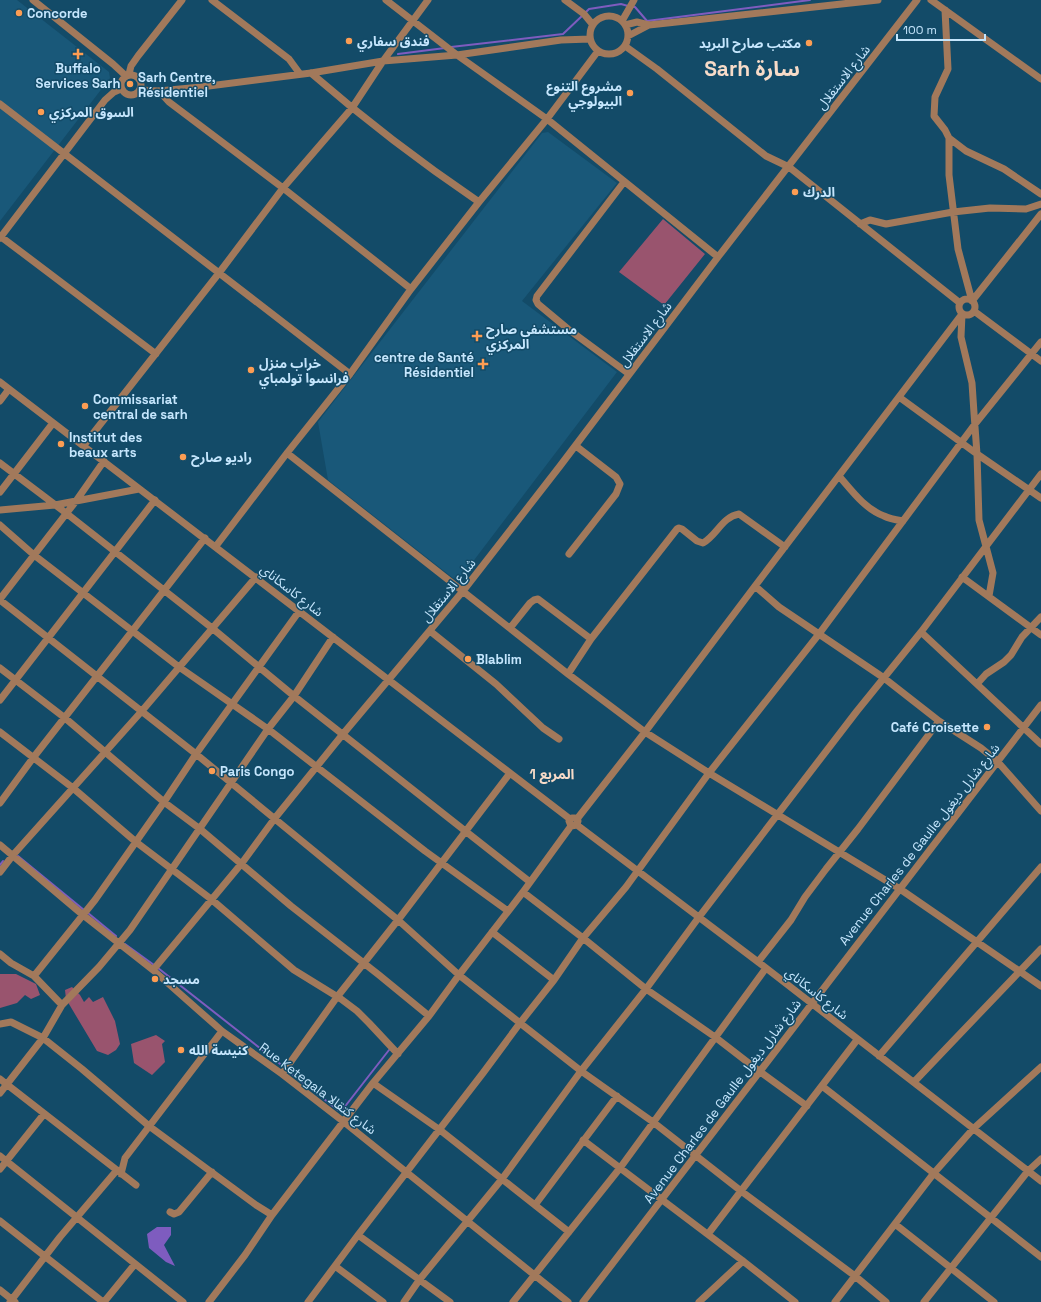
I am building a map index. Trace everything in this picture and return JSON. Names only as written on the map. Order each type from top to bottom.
[{"type":"street","points":[[33,0],[113,64],[128,75],[136,76],[142,84],[140,90],[132,95],[125,94],[121,89],[121,82],[128,75],[138,56],[182,0]]},
{"type":"street","points":[[212,0],[290,59],[300,74]]},
{"type":"street","points":[[386,0],[457,55],[547,119],[718,257]]},
{"type":"street","points":[[84,445],[219,273],[283,188],[352,108],[383,61],[428,0]]},
{"type":"street","points":[[565,0],[584,14],[593,24]]},
{"type":"street","points":[[624,23],[634,0]]},
{"type":"street","points":[[624,23],[637,22],[649,26],[878,0]]},
{"type":"street","name":"شارع الاستقلال","points":[[153,970],[242,863],[275,818],[343,734],[390,680],[463,591],[576,446],[718,257],[917,0]]},
{"type":"street","points":[[931,0],[1041,79]]},
{"type":"street","points":[[945,10],[948,69],[935,97],[934,116],[945,130],[949,138],[966,151],[1004,169],[1041,194]]},
{"type":"street","points":[[610,16],[616,17],[624,23],[628,36],[625,46],[616,53],[610,54],[598,51],[594,48],[590,39],[593,24],[604,17],[610,16]]},
{"type":"street","points":[[628,36],[636,34],[649,26]]},
{"type":"street","points":[[140,90],[159,91],[201,87],[383,61],[457,55],[561,40],[590,39]]},
{"type":"street","points":[[625,46],[657,69],[766,156],[789,167],[960,303]]},
{"type":"street","points":[[216,546],[350,374],[411,289],[478,202],[547,119],[598,51]]},
{"type":"street","points":[[311,72],[352,108],[432,170],[478,202]]},
{"type":"street","points":[[121,89],[114,92],[105,100],[0,237],[156,354]]},
{"type":"street","points":[[159,91],[169,102],[283,188],[411,289]]},
{"type":"street","points":[[0,104],[350,374]]},
{"type":"street","points":[[949,138],[949,175],[958,249],[972,301],[975,306],[974,311]]},
{"type":"street","points":[[624,182],[537,296],[536,300],[538,304],[568,329],[629,374]]},
{"type":"street","points":[[860,224],[870,220],[886,224],[953,212],[990,208],[1026,209],[1041,204]]},
{"type":"street","points":[[972,301],[1041,214]]},
{"type":"street","points":[[960,303],[964,300],[972,301]]},
{"type":"street","points":[[960,303],[959,308],[962,314],[961,337],[972,383],[978,454],[979,520],[993,573],[989,596]]},
{"type":"street","points":[[962,314],[968,315],[974,311]]},
{"type":"street","points":[[974,311],[1041,361]]},
{"type":"street","points":[[209,1302],[245,1255],[272,1215],[374,1083],[429,1016],[574,822],[646,732],[962,314]]},
{"type":"street","points":[[308,1302],[554,980],[583,938],[626,887],[709,773],[819,634],[975,424],[1041,342]]},
{"type":"street","name":"شارع كاسكاناي","points":[[0,382],[300,610],[333,637],[766,968],[1041,1181]]},
{"type":"street","points":[[0,401],[9,389]]},
{"type":"street","points":[[899,397],[1041,498]]},
{"type":"street","points":[[0,492],[53,423]]},
{"type":"street","points":[[569,554],[616,494],[620,484],[616,477],[576,446]]},
{"type":"street","points":[[287,454],[568,674],[646,732],[709,773],[900,889],[1020,970],[1041,986]]},
{"type":"street","points":[[104,461],[76,501],[0,600],[275,818],[398,920],[459,975],[581,1071],[653,1122],[741,1191],[855,1276],[886,1302]]},
{"type":"street","points":[[0,463],[116,552],[259,666],[294,696],[530,882]]},
{"type":"street","points":[[404,1302],[420,1279],[502,1179],[581,1071],[646,989],[698,917],[1041,474]]},
{"type":"street","points":[[839,476],[872,510],[884,516],[903,522]]},
{"type":"street","points":[[0,510],[55,505],[139,489]]},
{"type":"street","points":[[0,700],[155,500]]},
{"type":"street","points":[[568,674],[591,639],[677,529],[682,529],[697,541],[703,542],[710,539],[732,515],[739,514],[785,547]]},
{"type":"street","points":[[0,525],[34,555],[84,592],[179,667],[268,729],[442,863],[508,911]]},
{"type":"street","points":[[0,803],[33,758],[205,538]]},
{"type":"street","points":[[0,872],[141,712],[256,577]]},
{"type":"street","points":[[962,577],[1041,635]]},
{"type":"street","points":[[755,586],[779,606],[884,678],[939,721],[981,748],[997,761],[1041,811]]},
{"type":"street","points":[[510,628],[530,603],[538,599],[591,639]]},
{"type":"street","points":[[34,976],[83,915],[136,842],[196,754],[300,610]]},
{"type":"street","points":[[977,684],[986,674],[1004,662],[1031,627],[1041,617]]},
{"type":"street","points":[[430,631],[496,684],[543,728],[558,739]]},
{"type":"street","points":[[920,632],[1041,744]]},
{"type":"street","points":[[0,1093],[43,1038],[62,1005],[120,944],[268,729],[294,696],[333,637]]},
{"type":"street","points":[[0,668],[65,718],[164,802],[242,863],[291,906],[429,1016]]},
{"type":"street","name":"Avenue Charles de Gaulle شارع شارل ديغول","points":[[583,1302],[1041,705]]},
{"type":"street","points":[[758,962],[939,721]]},
{"type":"street","points":[[0,732],[73,788],[136,842],[211,899],[294,970],[357,1011],[398,1054]]},
{"type":"street","points":[[282,1074],[337,997],[398,920],[510,773]]},
{"type":"street","name":"Rue Ketegala شارع كتقالا","points":[[0,845],[83,915],[153,970],[222,1031],[282,1074],[344,1122],[568,1302]]},
{"type":"street","points":[[879,1056],[1041,867]]},
{"type":"street","points":[[523,892],[646,989],[715,1037],[807,1106]]},
{"type":"street","points":[[492,932],[554,980]]},
{"type":"street","points":[[914,1082],[1041,949]]},
{"type":"street","points":[[0,954],[11,963],[34,976],[62,1005]]},
{"type":"street","points":[[513,1302],[620,1168],[766,968]]},
{"type":"street","points":[[0,1024],[4,1022],[11,1022],[43,1038],[149,1126],[256,1205],[272,1215]]},
{"type":"street","points":[[0,1290],[13,1301],[45,1256],[119,1172],[125,1158],[222,1031]]},
{"type":"street","points":[[708,1234],[857,1040]]},
{"type":"street","points":[[835,1302],[934,1173],[973,1128],[1041,1067]]},
{"type":"street","points":[[0,1079],[136,1185]]},
{"type":"street","points":[[374,1083],[440,1130],[569,1232]]},
{"type":"street","points":[[822,1086],[1041,1257]]},
{"type":"street","points":[[535,1205],[617,1096]]},
{"type":"street","points":[[0,1169],[44,1114]]},
{"type":"street","points":[[583,1140],[708,1234],[795,1302]]},
{"type":"street","points":[[0,1156],[183,1302]]},
{"type":"street","points":[[924,1302],[1028,1171],[1041,1159]]},
{"type":"street","points":[[170,1212],[176,1214],[180,1211],[212,1172]]},
{"type":"street","points":[[0,1221],[103,1302],[135,1264]]},
{"type":"street","points":[[895,1224],[994,1302]]},
{"type":"street","points":[[358,1235],[450,1302]]},
{"type":"street","points":[[699,1302],[743,1261]]},
{"type":"street","points":[[335,1266],[383,1302]]},
{"type":"shaded area","name":"السوق المركزي","points":[[0,0],[17,0],[109,72],[110,78],[0,221]]},
{"type":"shaded area","name":"مستشفى صارح المركزي","points":[[548,132],[617,183],[522,301],[617,372],[462,576],[453,578],[328,480],[318,422],[542,133]]},
{"type":"shaded area","points":[[663,219],[705,254],[664,305],[619,272]]},
{"type":"shaded area","points":[[0,974],[16,974],[36,984],[40,995],[31,999],[25,995],[17,1003],[0,1008]]},
{"type":"shaded area","points":[[72,987],[80,995],[84,1002],[89,997],[93,1002],[103,997],[115,1021],[120,1044],[116,1050],[108,1055],[97,1051],[66,999],[65,990]]},
{"type":"shaded area","points":[[156,1035],[165,1041],[162,1044],[165,1062],[152,1075],[134,1063],[131,1044]]},
{"type":"shaded area","points":[[157,1227],[171,1227],[171,1235],[164,1245],[175,1266],[166,1262],[149,1248],[147,1234]]},
{"type":"waterway","points":[[632,7],[635,7],[647,21],[810,0]]},
{"type":"waterway","points":[[586,12],[589,9],[621,4],[628,6]]},
{"type":"waterway","points":[[451,47],[563,34],[583,15]]},
{"type":"waterway","points":[[398,54],[445,48]]},
{"type":"waterway","points":[[18,856],[84,910]]},
{"type":"waterway","points":[[0,865],[3,861]]},
{"type":"waterway","points":[[88,913],[116,936]]},
{"type":"waterway","points":[[125,944],[154,965]]},
{"type":"waterway","points":[[158,968],[284,1067]]},
{"type":"waterway","points":[[287,1070],[338,1110],[343,1109],[389,1050]]},
{"type":"place","name":"Concorde","points":[[19,13]]},
{"type":"place","name":"فندق سفاري","points":[[349,41]]},
{"type":"place","name":"مكتب صارح البريد","points":[[809,43]]},
{"type":"place","name":"Buffalo Services Sarh","points":[[78,54]]},
{"type":"place","name":"Sarh Centre, Résidentiel","points":[[130,84]]},
{"type":"place","name":"مشروع التنوع البيولوجي","points":[[630,93]]},
{"type":"place","name":"السوق المركزي","points":[[41,112]]},
{"type":"place","name":"الدرك","points":[[795,192]]},
{"type":"place","name":"مستشفى صارح المركزي","points":[[477,336]]},
{"type":"place","name":"centre de Santé Résidentiel","points":[[483,364]]},
{"type":"place","name":"خراب منزل فرانسوا تولمباي","points":[[251,370]]},
{"type":"place","name":"Commissariat central de sarh","points":[[85,406]]},
{"type":"place","name":"Institut des beaux arts","points":[[61,444]]},
{"type":"place","name":"راديو صارح","points":[[183,457]]},
{"type":"place","name":"Blablim","points":[[468,659]]},
{"type":"place","name":"Café Croisette","points":[[987,727]]},
{"type":"place","name":"Paris Congo","points":[[212,771]]},
{"type":"place","name":"مسجد","points":[[155,979]]},
{"type":"place","name":"كنيسة الله","points":[[181,1050]]},
{"type":"district","name":"Sarh سارة","points":[[752,69]]},
{"type":"district","name":"المربع 1","points":[[552,774]]}]
